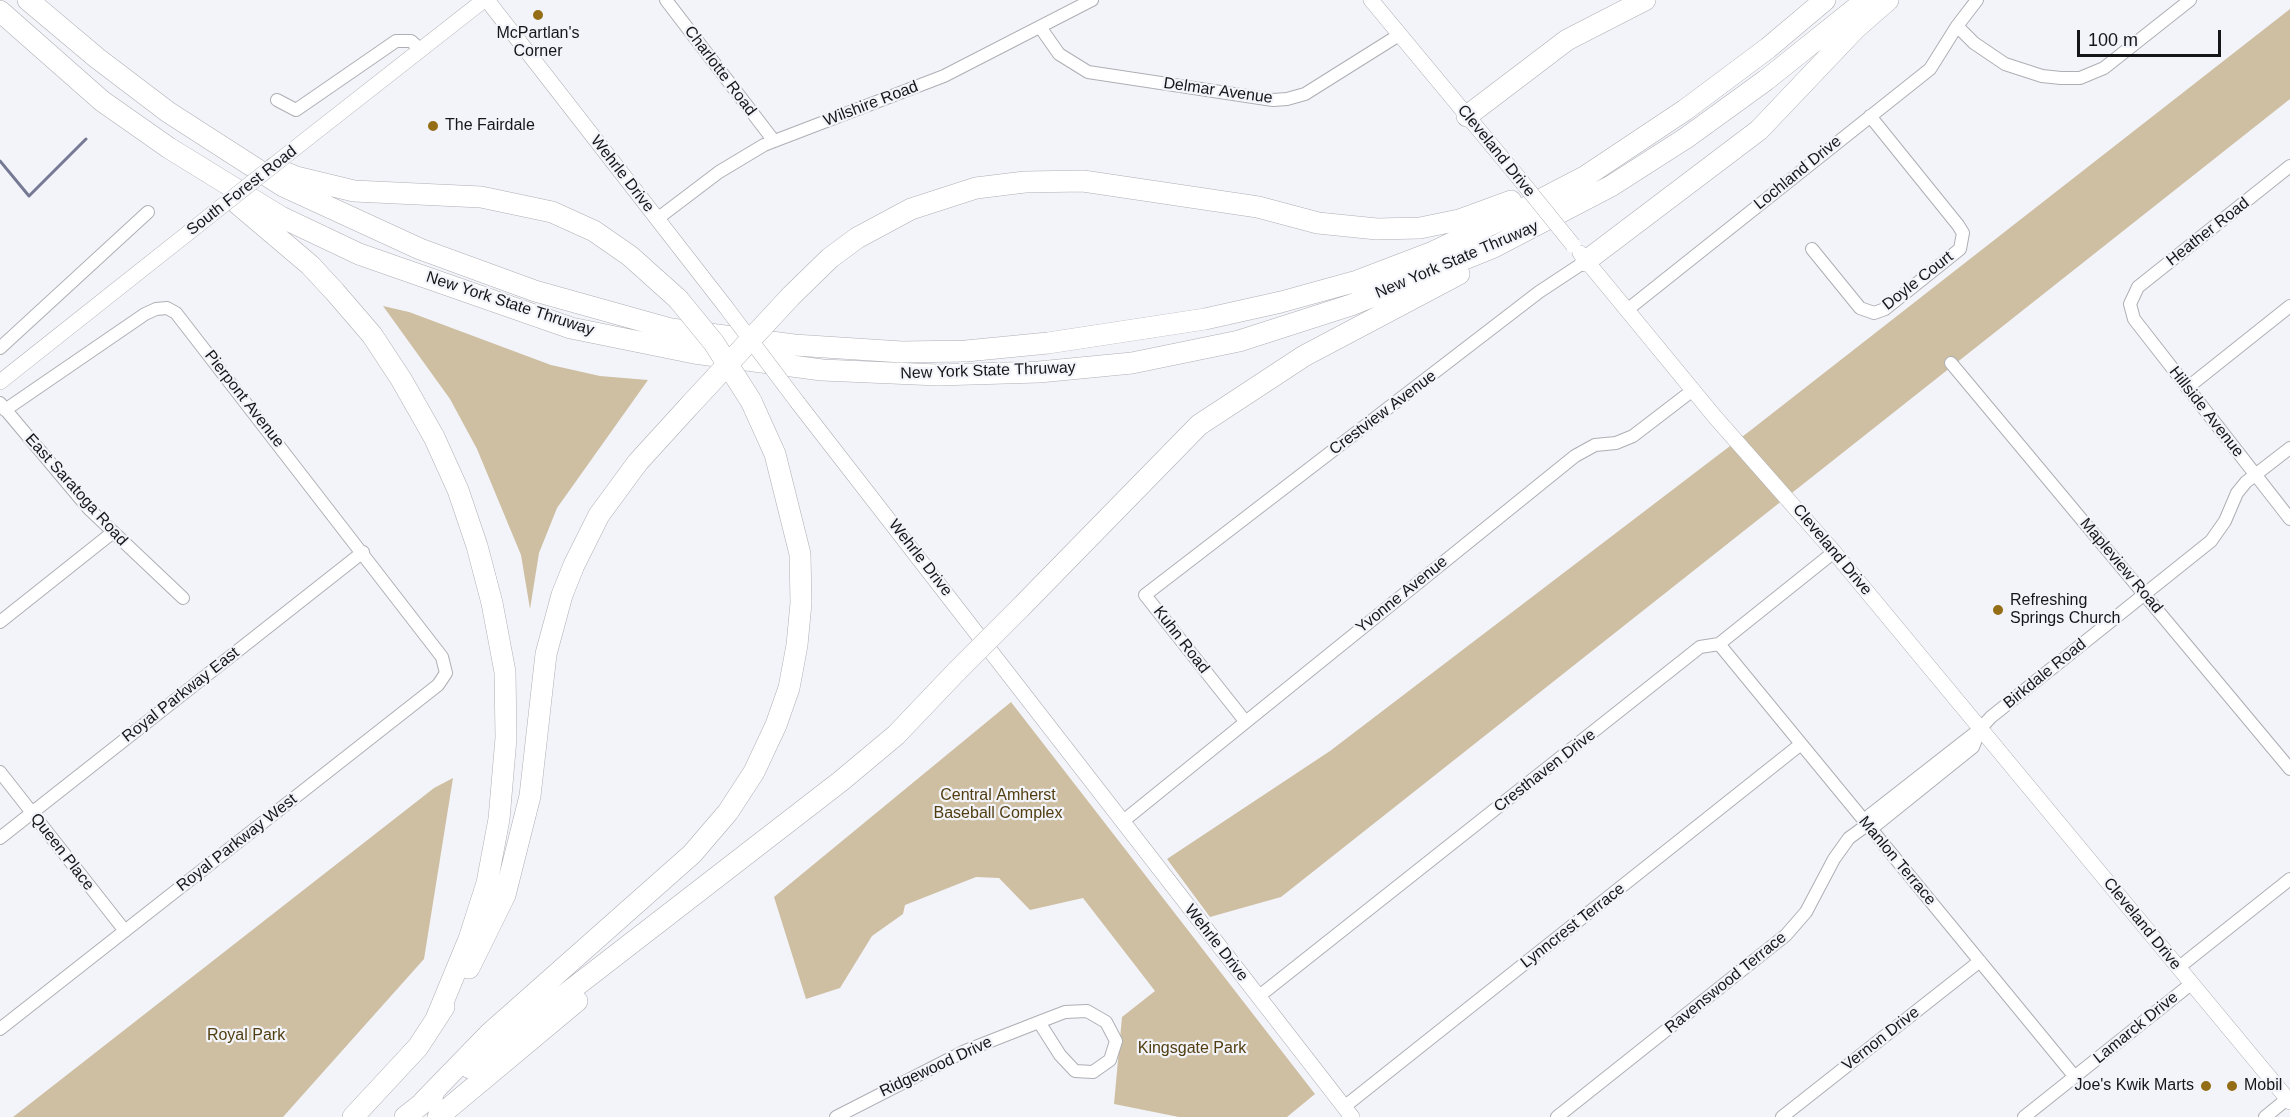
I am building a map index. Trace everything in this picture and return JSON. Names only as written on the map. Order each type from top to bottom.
[{"type":"highway","name":"New York State Thruway","points":[[28,0],[141,92],[283,186],[420,249],[535,291],[671,329],[794,345],[902,352],[966,351],[1048,343],[1182,322],[1281,302],[1357,280],[1433,252],[1586,176],[1685,110],[1768,48],[1825,0]]},
{"type":"highway","points":[[1467,116],[1567,40],[1645,0]]},
{"type":"highway","points":[[353,1117],[418,1047],[486,940],[505,895],[530,796],[546,654],[562,596],[574,565],[599,515],[638,462],[791,296],[830,258],[857,238],[911,209],[976,188],[1025,182],[1083,181],[1258,207],[1318,223],[1377,230],[1420,228],[1459,220],[1505,204],[1576,168],[1658,115],[1809,0]]},
{"type":"highway","name":"New York State Thruway","points":[[0,11],[102,101],[169,148],[281,217],[359,254],[572,328],[694,353],[822,370],[938,375],[1039,372],[1132,363],[1239,341],[1351,305],[1494,247],[1611,186],[1686,138],[1766,80],[1866,0]]},
{"type":"highway","points":[[1580,253],[1759,130],[1833,50],[1888,0]]},
{"type":"highway","points":[[223,146],[296,177],[334,187],[354,191],[481,197],[552,212],[594,231],[630,256],[678,299],[714,343],[751,401],[775,454],[800,554],[801,603],[797,645],[789,688],[776,725],[754,772],[728,812],[692,854],[490,1033],[430,1110]]},
{"type":"highway","points":[[169,148],[269,228],[310,265],[372,335],[401,379],[434,437],[458,490],[477,546],[505,672],[506,738],[500,819],[487,883],[469,939],[436,1019]]},
{"type":"highway","points":[[405,1117],[430,1110],[502,1045],[673,909],[841,781],[896,735],[1199,425],[1304,356],[1494,256],[1541,224]]},
{"type":"street","name":"South Forest Road","points":[[0,382],[485,0]]},
{"type":"street","name":"Wehrle Drive","points":[[485,0],[1348,1112]]},
{"type":"street","name":"Charlotte Road","points":[[666,0],[774,141]]},
{"type":"street","name":"Wilshire Road","points":[[657,219],[719,172],[774,141],[944,76],[1092,0]]},
{"type":"street","name":"Cleveland Drive","points":[[1371,0],[1693,390],[1834,552],[2289,1100]]},
{"type":"street","name":"Lochland Drive","points":[[1627,310],[1930,69],[1977,0]]},
{"type":"street","points":[[1958,28],[1989,55],[2006,64],[2042,76],[2080,78],[2115,60],[2190,0]]},
{"type":"street","name":"Delmar Avenue","points":[[1040,27],[1059,54],[1088,72],[1273,100],[1305,94],[1399,35]]},
{"type":"street","points":[[277,100],[296,110],[396,41],[411,41],[421,50]]},
{"type":"street","name":"Doyle Court","points":[[1812,249],[1860,308],[1874,313],[1884,309],[1960,249],[1963,233],[1958,225],[1870,116]]},
{"type":"street","name":"Heather Road","points":[[2131,301],[2138,286],[2290,166]]},
{"type":"street","points":[[0,348],[148,212]]},
{"type":"street","name":"Crestview Avenue","points":[[1181,567],[1539,292],[1580,253]]},
{"type":"street","name":"Hillside Avenue","points":[[2131,301],[2134,319],[2290,519]]},
{"type":"street","points":[[2187,388],[2290,306]]},
{"type":"street","name":"Pierpont Avenue","points":[[3,406],[145,315],[156,309],[167,308],[184,322],[434,646]]},
{"type":"street","name":"Mapleview Road","points":[[1951,363],[2290,769]]},
{"type":"street","name":"Yvonne Avenue","points":[[1122,822],[1575,456],[1595,446],[1633,436],[1693,390]]},
{"type":"street","name":"East Saratoga Road","points":[[3,406],[112,533],[183,598]]},
{"type":"street","name":"Birkdale Road","points":[[1980,729],[1991,717],[2211,541],[2225,522],[2237,493],[2255,475],[2290,448]]},
{"type":"street","points":[[0,622],[112,533]]},
{"type":"street","name":"Royal Parkway East","points":[[0,838],[363,552]]},
{"type":"street","name":"Cresthaven Drive","points":[[1258,997],[1701,647],[1719,644],[1834,552]]},
{"type":"street","name":"Kuhn Road","points":[[1181,567],[1145,595],[1245,722]]},
{"type":"street","name":"Manlon Terrace","points":[[1719,644],[2075,1077]]},
{"type":"street","name":"Royal Parkway West","points":[[0,1029],[438,686],[444,680],[446,665],[434,646]]},
{"type":"street","name":"Ravenswood Terrace","points":[[1557,1117],[1786,935],[1806,912],[1834,859],[1849,837],[1867,825],[1868,816],[1921,781],[1980,729]]},
{"type":"street","name":"Lynncrest Terrace","points":[[1348,1112],[1802,744]]},
{"type":"street","name":"Queen Place","points":[[0,772],[125,931]]},
{"type":"street","points":[[2178,968],[2290,879]]},
{"type":"street","name":"Vernon Drive","points":[[1782,1117],[1980,961]]},
{"type":"street","name":"Lamarck Drive","points":[[2024,1117],[2191,984]]},
{"type":"street","name":"Ridgewood Drive","points":[[836,1117],[937,1063],[1039,1022],[1065,1012],[1087,1011],[1106,1022],[1116,1041],[1110,1060],[1093,1072],[1075,1071],[1060,1055],[1039,1022]]},
{"type":"street","points":[[2265,1117],[2289,1100]]},
{"type":"green space","points":[[2290,9],[2290,99],[1281,897],[1210,917],[1167,859],[1330,751],[1751,430]]},
{"type":"green space","points":[[383,306],[409,312],[551,365],[600,376],[648,380],[557,508],[539,553],[530,609],[521,555],[477,449],[450,399]]},
{"type":"green space","name":"Central Amherst Baseball Complex","points":[[1011,702],[1315,1094],[1287,1117],[1179,1117],[1114,1104],[1122,1017],[1155,991],[1083,898],[1030,910],[999,878],[976,877],[905,905],[903,914],[872,936],[840,988],[806,999],[774,897]]},
{"type":"green space","name":"Royal Park","points":[[453,778],[424,959],[283,1117],[13,1117],[434,788]]},
{"type":"waterway","points":[[0,161],[29,196],[86,139]]},
{"type":"place","name":"McPartlan's Corner","points":[[538,15]]},
{"type":"place","name":"The Fairdale","points":[[433,126]]},
{"type":"place","name":"Refreshing Springs Church","points":[[1998,610]]},
{"type":"place","name":"Joe's Kwik Marts","points":[[2206,1086]]},
{"type":"place","name":"Mobil","points":[[2232,1086]]},
{"type":"park label","name":"Kingsgate Park","points":[[1192,1049]]}]
